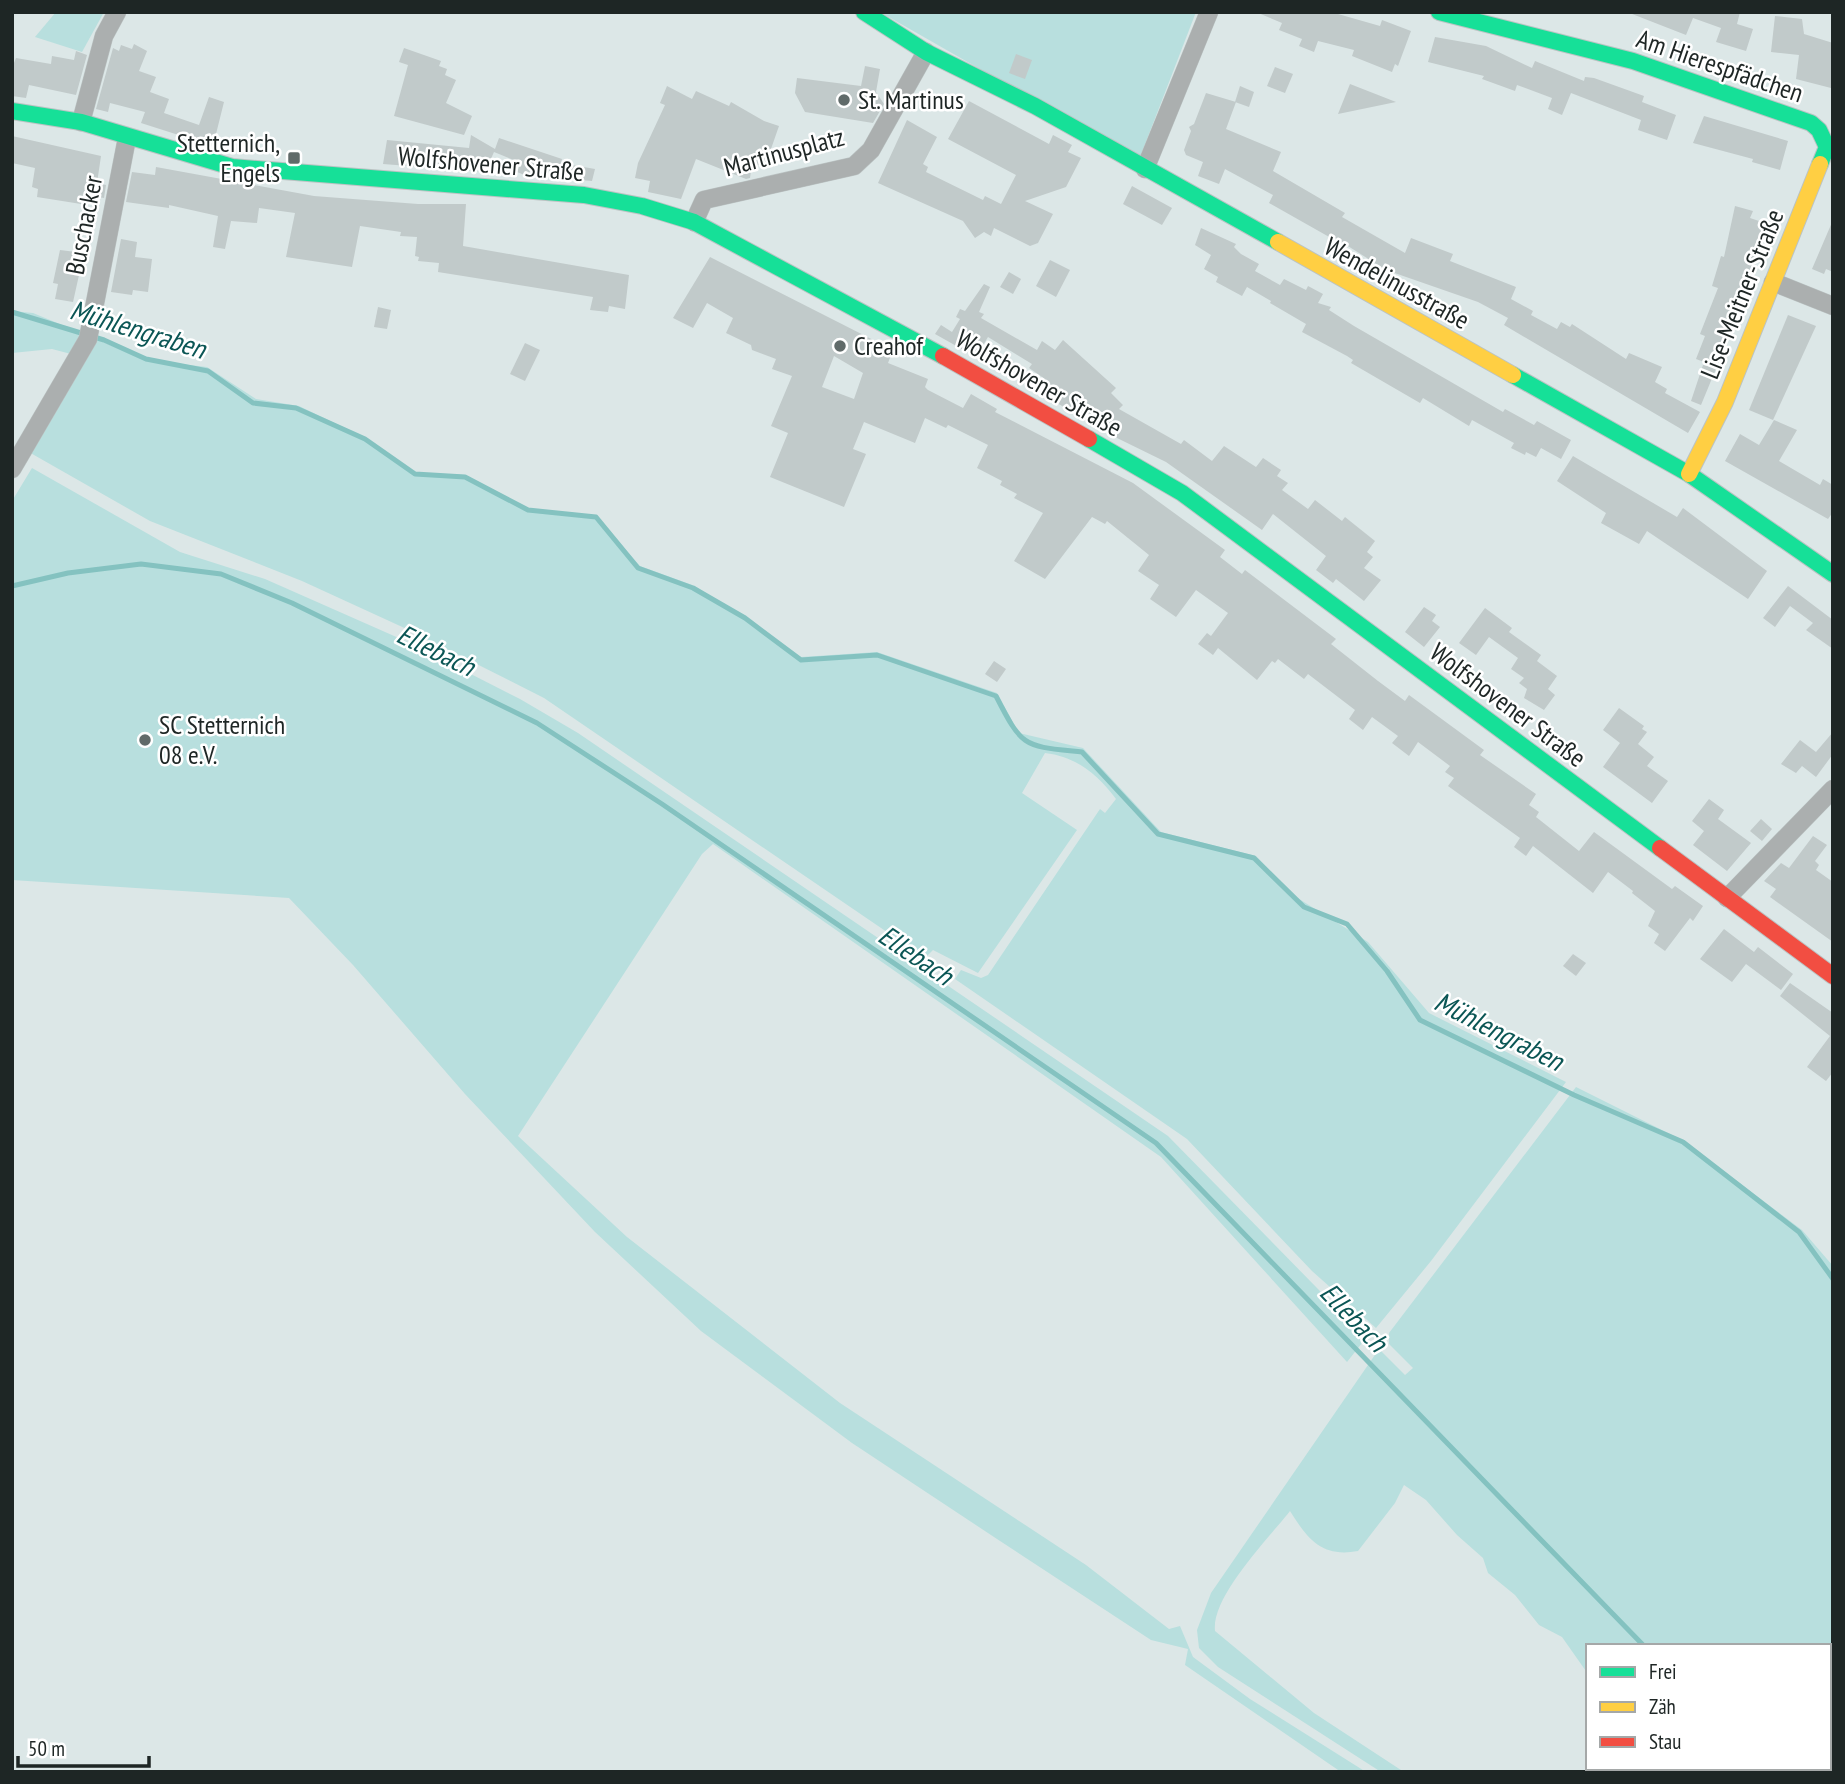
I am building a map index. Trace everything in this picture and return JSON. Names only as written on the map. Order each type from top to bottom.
[{"type":"street","points":[[81,122],[104,36],[117,12]]},
{"type":"street","name":"Wendelinusstraße","points":[[864,12],[926,52],[1035,106],[1689,474],[1833,574]]},
{"type":"street","points":[[1145,169],[1209,12]]},
{"type":"street","name":"Am Hierespfädchen","points":[[1439,12],[1633,61],[1811,123],[1819,130]]},
{"type":"street","name":"Martinusplatz","points":[[694,222],[704,200],[854,166],[871,150],[926,52]]},
{"type":"street","name":"Wolfshovener Straße","points":[[12,111],[81,122],[127,138],[232,167],[584,195],[642,206],[694,222],[973,372],[1182,493],[1833,976]]},
{"type":"street","name":"Lise-Meitner-Straße","points":[[1689,474],[1725,402],[1827,147],[1819,130]]},
{"type":"street","name":"Buschacker","points":[[12,468],[89,335],[127,138]]},
{"type":"street","points":[[1773,282],[1833,306]]},
{"type":"street","points":[[1727,898],[1833,789]]},
{"type":"shaded area","points":[[56,12],[104,12],[82,52],[35,37]]},
{"type":"shaded area","points":[[880,12],[1196,12],[1139,160]]},
{"type":"shaded area","points":[[12,311],[33,313],[84,334],[71,354],[52,349],[12,353]]},
{"type":"shaded area","points":[[96,339],[145,360],[207,367],[256,399],[299,406],[366,438],[416,473],[465,475],[530,509],[596,516],[640,566],[695,586],[801,657],[877,652],[997,693],[1019,733],[1083,748],[1161,832],[1256,856],[1296,897],[1368,942],[1429,1013],[1566,1082],[1431,1261],[1376,1328],[1312,1271],[1187,1139],[955,979],[961,970],[981,978],[988,975],[1100,809],[1105,813],[1116,799],[1085,768],[1067,758],[1045,753],[1022,793],[1077,830],[978,973],[933,950],[925,958],[544,698],[411,631],[302,581],[150,521],[27,451]]},
{"type":"shaded area","points":[[32,468],[180,552],[265,579],[410,643],[520,699],[578,733],[1168,1136],[1366,1338],[1347,1362],[1161,1157],[713,844],[702,854],[518,1136],[627,1237],[840,1403],[1086,1565],[1169,1629],[1180,1626],[1193,1657],[1250,1699],[1366,1772],[1341,1772],[1185,1665],[1188,1649],[1151,1640],[852,1443],[701,1331],[595,1232],[465,1094],[353,965],[289,898],[12,880],[12,501]]},
{"type":"shaded area","points":[[1576,1087],[1684,1141],[1802,1230],[1833,1266],[1833,1736],[1831,1738],[1831,1644],[1586,1644],[1586,1671],[1562,1637],[1539,1625],[1515,1595],[1488,1573],[1483,1558],[1457,1535],[1426,1500],[1404,1485],[1395,1503],[1358,1551],[1334,1552],[1316,1544],[1290,1511],[1231,1585],[1216,1617],[1215,1631],[1314,1713],[1404,1772],[1381,1772],[1218,1667],[1199,1648],[1197,1630],[1211,1593],[1379,1349],[1405,1375],[1413,1368],[1389,1344],[1389,1333]]},
{"type":"shaded area","points":[[1831,1750],[1833,1751],[1833,1772],[1680,1770],[1831,1770]]},
{"type":"building","points":[[1256,12],[1331,12],[1380,26],[1382,20],[1411,31],[1398,66],[1395,64],[1392,72],[1352,56],[1354,50],[1318,41],[1314,52],[1299,46],[1302,39],[1279,30],[1282,23]]},
{"type":"building","points":[[1627,12],[1740,12],[1737,24],[1753,29],[1746,51],[1716,42],[1721,28],[1693,18],[1686,35]]},
{"type":"building","points":[[1775,16],[1802,19],[1804,34],[1833,43],[1831,88],[1796,79],[1799,55],[1771,52]]},
{"type":"building","points":[[1435,37],[1486,46],[1532,68],[1535,61],[1584,81],[1585,77],[1594,78],[1644,96],[1642,102],[1676,115],[1667,140],[1638,130],[1641,120],[1571,93],[1562,115],[1548,109],[1552,98],[1517,85],[1515,91],[1482,79],[1484,76],[1428,62]]},
{"type":"building","points":[[134,44],[147,51],[139,71],[156,77],[150,92],[169,99],[164,113],[199,125],[209,97],[224,102],[213,146],[141,123],[145,112],[110,103],[108,112],[96,109],[113,48],[119,51],[121,45],[132,49]]},
{"type":"building","points":[[404,48],[441,61],[439,66],[447,69],[445,75],[456,80],[446,103],[472,116],[464,135],[394,116],[408,65],[399,62]]},
{"type":"building","points":[[76,51],[87,55],[76,95],[29,85],[26,98],[12,96],[12,68],[16,58],[51,64],[52,56],[74,60]]},
{"type":"building","points":[[1016,54],[1032,60],[1025,79],[1009,73]]},
{"type":"building","name":"St. Martinus","points":[[865,66],[880,69],[876,92],[884,104],[873,123],[805,112],[795,93],[797,78],[861,86]]},
{"type":"building","points":[[1275,67],[1293,74],[1285,93],[1267,86]]},
{"type":"building","points":[[1350,84],[1396,102],[1338,114]]},
{"type":"building","points":[[667,86],[692,99],[696,91],[729,106],[731,102],[764,121],[779,126],[765,166],[752,164],[750,178],[746,179],[696,159],[681,199],[648,192],[650,181],[635,178],[638,163],[665,105],[660,103]]},
{"type":"building","points":[[1240,86],[1254,92],[1249,107],[1235,102]]},
{"type":"building","points":[[1206,93],[1236,102],[1226,129],[1281,152],[1273,171],[1345,213],[1342,217],[1405,253],[1411,238],[1453,254],[1450,261],[1516,287],[1511,299],[1533,311],[1531,315],[1557,329],[1561,322],[1570,327],[1572,324],[1626,359],[1629,353],[1662,367],[1655,382],[1667,389],[1665,393],[1700,412],[1688,433],[1504,325],[1508,318],[1478,302],[1386,270],[1332,236],[1331,238],[1269,203],[1273,195],[1225,169],[1219,184],[1198,176],[1203,162],[1186,155],[1184,150],[1191,131],[1189,127],[1194,124]]},
{"type":"building","points":[[969,101],[1049,144],[1053,135],[1072,145],[1068,152],[1081,158],[1066,187],[1025,201],[1053,214],[1038,243],[1030,246],[994,228],[991,236],[984,232],[975,238],[963,221],[878,183],[907,120],[937,137],[923,164],[928,167],[926,172],[983,200],[985,196],[1001,204],[1016,175],[948,139]]},
{"type":"building","points":[[1704,116],[1788,141],[1780,170],[1752,162],[1753,159],[1693,143]]},
{"type":"building","points":[[471,135],[495,149],[499,138],[562,159],[561,163],[595,169],[592,181],[527,176],[517,172],[521,163],[494,152],[485,172],[383,164],[387,140],[469,148]]},
{"type":"building","points":[[12,136],[101,156],[97,183],[106,185],[104,198],[83,194],[81,204],[37,197],[38,189],[32,187],[35,168],[12,163]]},
{"type":"building","points":[[156,167],[314,196],[418,204],[466,204],[463,246],[629,275],[625,309],[609,306],[608,312],[590,310],[593,297],[438,272],[439,263],[418,261],[419,257],[415,256],[417,237],[400,236],[401,232],[360,226],[352,267],[286,257],[295,213],[259,208],[257,223],[231,221],[225,249],[213,247],[218,216],[169,205],[169,208],[126,202],[132,172],[155,175]]},
{"type":"building","points":[[1132,186],[1172,208],[1162,225],[1123,204]]},
{"type":"building","points":[[1735,206],[1753,211],[1750,218],[1765,223],[1746,296],[1701,405],[1691,401],[1704,362],[1696,359],[1705,336],[1700,334],[1718,288],[1712,286],[1721,256],[1724,257]]},
{"type":"building","points":[[1833,220],[1833,272],[1826,269],[1824,274],[1812,269]]},
{"type":"building","points":[[1201,228],[1236,244],[1234,247],[1241,254],[1259,264],[1255,271],[1280,285],[1284,279],[1306,290],[1308,286],[1323,294],[1318,303],[1331,307],[1329,310],[1354,326],[1503,412],[1505,409],[1534,425],[1537,421],[1571,440],[1561,459],[1541,448],[1536,457],[1526,452],[1525,455],[1511,448],[1514,443],[1472,420],[1469,426],[1423,398],[1420,403],[1351,363],[1353,360],[1347,356],[1302,332],[1306,324],[1270,303],[1271,301],[1247,287],[1242,296],[1216,282],[1218,277],[1204,269],[1211,255],[1195,245]]},
{"type":"building","points":[[121,239],[137,242],[135,257],[152,259],[148,292],[133,290],[132,295],[111,292]]},
{"type":"building","points":[[60,250],[76,252],[74,265],[81,266],[73,302],[55,299],[58,284],[53,283]]},
{"type":"building","points":[[710,257],[893,350],[888,363],[928,379],[925,387],[928,390],[963,408],[971,394],[997,409],[995,412],[1133,483],[1225,550],[1220,557],[1242,574],[1245,570],[1336,639],[1331,644],[1378,681],[1405,701],[1409,695],[1484,750],[1480,755],[1536,794],[1529,805],[1539,812],[1536,817],[1579,851],[1594,832],[1672,889],[1675,886],[1703,906],[1693,921],[1690,918],[1665,951],[1654,943],[1659,934],[1648,926],[1655,911],[1632,893],[1633,891],[1608,872],[1593,893],[1533,846],[1526,856],[1514,847],[1520,838],[1448,786],[1454,778],[1445,772],[1450,766],[1418,742],[1409,756],[1392,743],[1398,736],[1372,717],[1363,730],[1349,719],[1355,710],[1308,674],[1304,679],[1278,659],[1275,663],[1272,661],[1257,680],[1218,648],[1213,655],[1198,644],[1207,633],[1211,636],[1228,613],[1196,590],[1176,617],[1150,599],[1159,585],[1138,571],[1149,555],[1107,521],[1105,524],[1092,517],[1045,579],[1014,561],[1043,513],[1014,498],[1017,494],[1000,485],[1002,481],[977,468],[988,445],[948,425],[946,428],[925,418],[915,443],[864,422],[853,449],[866,454],[844,507],[770,477],[788,433],[771,426],[792,376],[772,369],[776,359],[752,350],[751,345],[726,333],[733,318],[707,303],[693,328],[673,318]],"holes":[[[834,356],[863,373],[854,399],[822,387]]]},
{"type":"building","points":[[1050,260],[1070,270],[1056,297],[1036,286]]},
{"type":"building","points":[[1009,272],[1021,279],[1013,294],[1000,287]]},
{"type":"building","points":[[984,284],[990,287],[979,312],[984,314],[981,318],[1037,350],[1042,341],[1055,350],[1063,340],[1116,388],[1111,393],[1123,405],[1119,409],[1181,444],[1184,440],[1212,461],[1224,446],[1256,467],[1263,458],[1281,470],[1277,476],[1288,483],[1282,490],[1308,509],[1315,500],[1342,521],[1345,517],[1375,541],[1367,552],[1373,557],[1364,568],[1381,580],[1364,601],[1336,579],[1333,583],[1316,570],[1326,556],[1273,514],[1262,530],[1166,462],[1117,438],[1038,392],[1045,379],[1029,368],[1032,364],[988,337],[976,357],[935,334],[941,325],[952,332],[960,319],[956,317],[960,309],[965,311]]},
{"type":"building","points":[[378,307],[391,310],[387,329],[374,327]]},
{"type":"building","points":[[1788,315],[1816,326],[1773,420],[1749,410]]},
{"type":"building","points":[[525,343],[540,350],[525,381],[510,374]]},
{"type":"building","points":[[1774,420],[1797,430],[1779,461],[1820,485],[1823,479],[1833,485],[1833,512],[1828,519],[1725,461],[1740,434],[1759,445]]},
{"type":"building","points":[[1573,456],[1677,517],[1683,508],[1767,571],[1748,599],[1647,531],[1639,544],[1601,523],[1606,513],[1557,481]]},
{"type":"building","points":[[1788,586],[1833,620],[1833,649],[1806,630],[1813,623],[1790,606],[1775,627],[1763,618]]},
{"type":"building","points":[[1424,607],[1436,615],[1432,621],[1440,627],[1424,647],[1405,632]]},
{"type":"building","points":[[1485,608],[1512,628],[1509,632],[1541,655],[1537,661],[1557,676],[1548,689],[1555,695],[1544,710],[1524,698],[1527,689],[1519,683],[1524,678],[1511,669],[1518,658],[1489,637],[1476,655],[1459,643]]},
{"type":"building","points":[[994,661],[1006,669],[997,682],[985,674]]},
{"type":"building","points":[[1619,708],[1644,726],[1642,729],[1647,732],[1638,744],[1654,757],[1647,766],[1668,781],[1652,803],[1603,767],[1620,743],[1603,730]]},
{"type":"building","points":[[1833,732],[1833,754],[1816,777],[1802,766],[1796,773],[1781,764],[1800,740],[1816,752]]},
{"type":"building","points":[[1709,799],[1724,810],[1718,819],[1751,843],[1727,871],[1693,845],[1704,831],[1692,821]]},
{"type":"building","points":[[1761,819],[1772,829],[1762,841],[1750,831]]},
{"type":"building","points":[[1813,836],[1827,845],[1815,861],[1819,865],[1816,870],[1833,882],[1833,942],[1770,897],[1776,889],[1764,881],[1781,863],[1789,868]]},
{"type":"building","points":[[1724,929],[1754,952],[1758,947],[1793,974],[1781,990],[1746,964],[1732,982],[1700,959]]},
{"type":"building","points":[[1573,954],[1586,963],[1576,976],[1563,966]]},
{"type":"building","points":[[1790,983],[1833,1013],[1833,1072],[1826,1081],[1807,1067],[1830,1036],[1780,996]]},
{"type":"waterway","name":"Mühlengraben","points":[[12,312],[104,340],[146,359],[208,371],[253,403],[296,408],[365,439],[415,474],[465,477],[528,510],[596,517],[638,568],[693,588],[745,618],[801,660],[877,655],[996,696],[1013,726],[1027,742],[1036,746],[1082,752],[1158,834],[1254,858],[1304,907],[1347,924],[1387,971],[1420,1020],[1574,1095],[1683,1142],[1799,1232],[1833,1279]]},
{"type":"waterway","name":"Ellebach","points":[[12,586],[68,573],[141,564],[221,574],[292,603],[537,723],[662,804],[1156,1143],[1642,1644]]},
{"type":"traffic: fast","points":[[864,12],[926,52],[1035,106],[1278,242]]},
{"type":"traffic: fast","points":[[1439,12],[1633,61],[1811,123],[1819,130],[1827,147],[1820,164]]},
{"type":"traffic: fast","points":[[12,111],[81,122],[232,167],[584,195],[642,206],[694,222],[943,356]]},
{"type":"traffic: fast","points":[[1513,375],[1689,474],[1833,574]]},
{"type":"traffic: fast","points":[[1089,439],[1182,493],[1660,848]]},
{"type":"traffic: slow","points":[[1689,474],[1725,402],[1820,164]]},
{"type":"traffic: slow","points":[[1278,242],[1513,375]]},
{"type":"traffic: jam","points":[[943,356],[1089,439]]},
{"type":"traffic: jam","points":[[1660,848],[1833,976]]},
{"type":"place","name":"St. Martinus","points":[[844,100]]},
{"type":"place","name":"Stetternich, Engels","points":[[294,158]]},
{"type":"place","name":"Creahof","points":[[840,346]]},
{"type":"place","name":"SC Stetternich 08 e.V.","points":[[145,740]]}]
